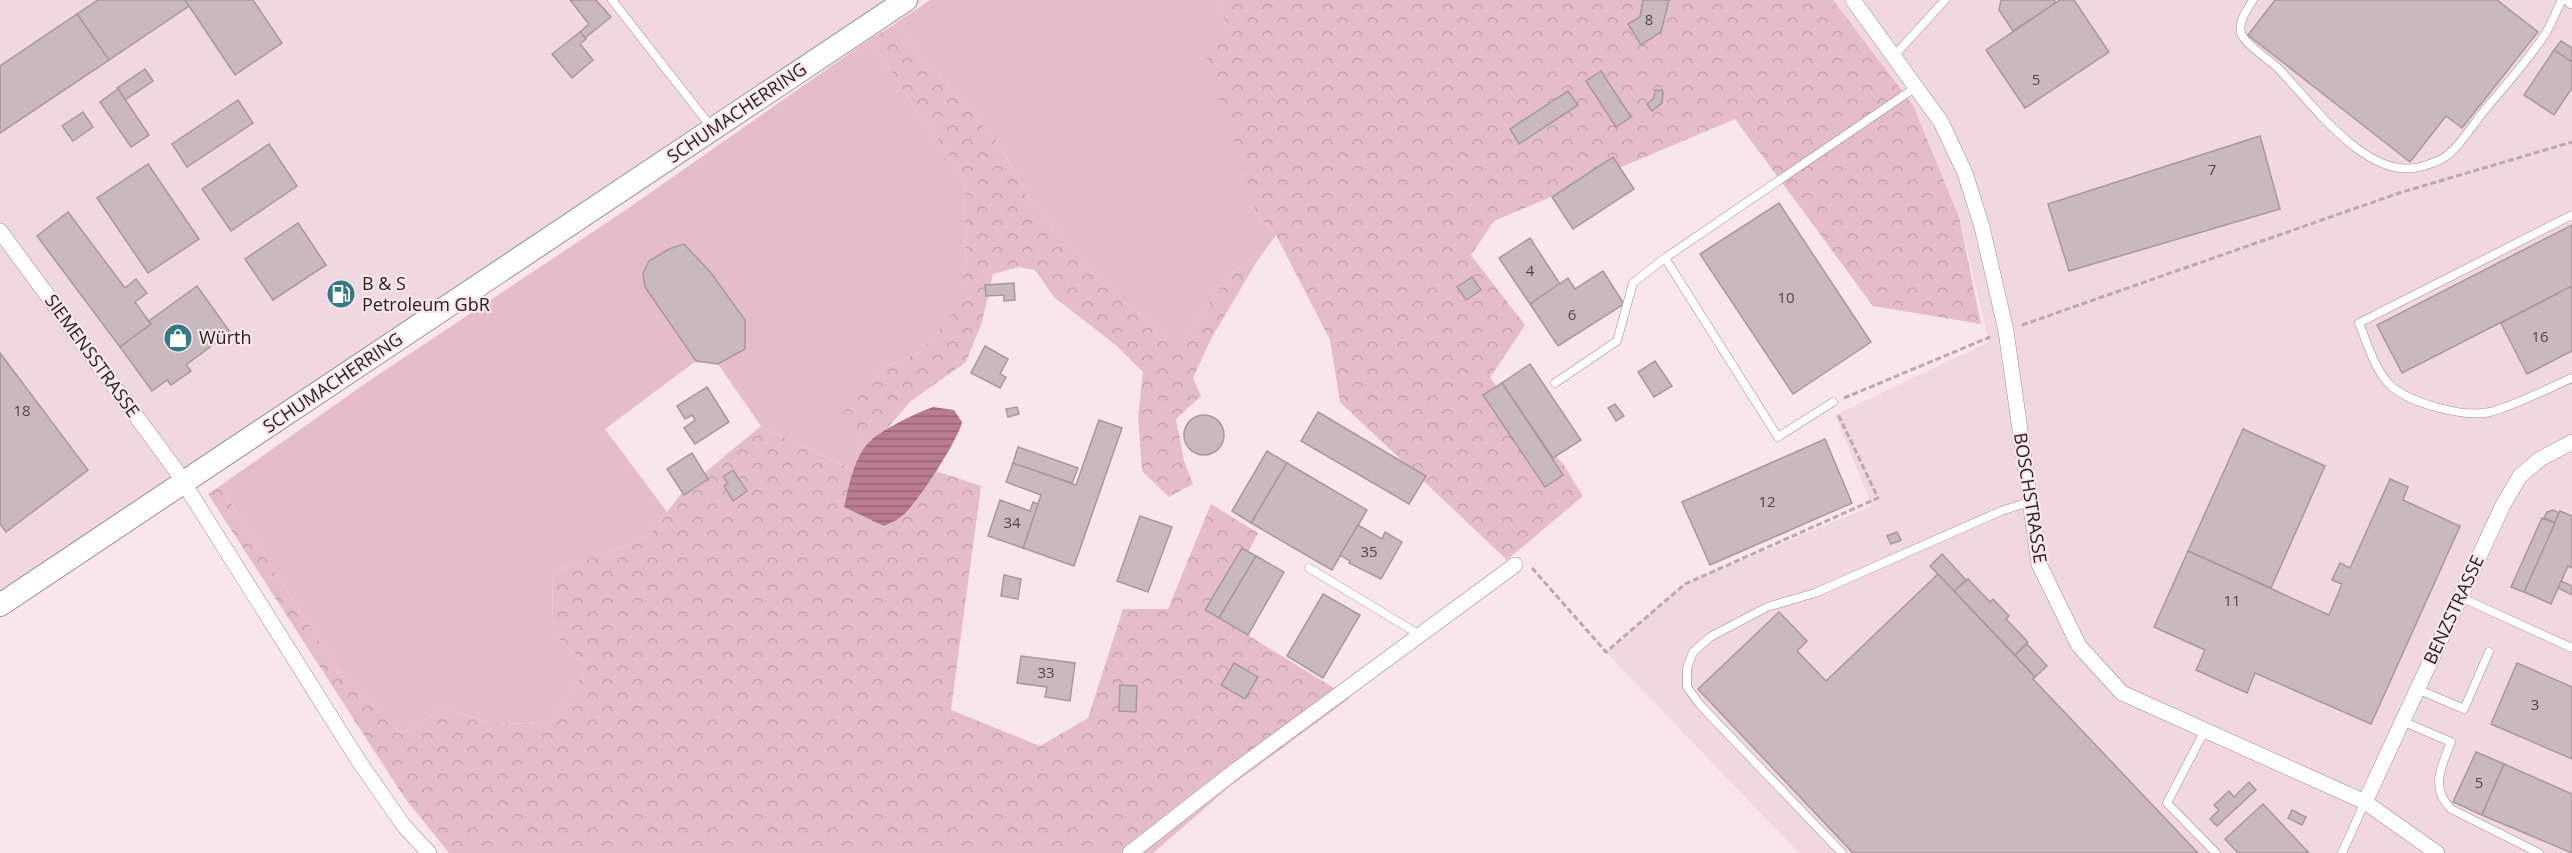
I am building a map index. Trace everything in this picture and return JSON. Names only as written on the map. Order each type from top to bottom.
[{"type":"main road","name":"SCHUMACHERRING","points":[[0,605],[906,0]]},
{"type":"street","name":"BOSCHSTRASSE","points":[[1853,0],[1941,122],[1965,173],[1982,227],[2006,331],[2039,564],[2079,646],[2122,693],[2365,802],[2437,853]]},
{"type":"street","name":"SIEMENSSTRASSE","points":[[0,231],[184,482],[358,760],[404,826],[429,853]]},
{"type":"street","name":"BENZSTRASSE","points":[[2365,802],[2503,504],[2520,476],[2540,459],[2572,442]]},
{"type":"street","points":[[1130,853],[1234,771],[1515,565]]},
{"type":"lane","points":[[612,0],[712,129]]},
{"type":"lane","points":[[1893,57],[1945,0]]},
{"type":"lane","points":[[2253,0],[2244,14],[2241,26],[2241,35],[2246,42],[2278,68],[2358,150],[2380,162],[2399,168],[2419,167],[2442,159],[2460,142],[2543,39],[2562,0]]},
{"type":"lane","points":[[1555,382],[1617,341],[1634,283],[1665,258],[1917,87]]},
{"type":"lane","points":[[2572,214],[2359,322],[2373,359],[2389,384],[2409,397],[2466,414],[2490,412],[2572,378]]},
{"type":"lane","points":[[1665,258],[1778,437],[1833,402]]},
{"type":"lane","points":[[1842,853],[1701,706],[1687,687],[1687,668],[1693,652],[1710,638],[1767,607],[1815,593],[2001,511],[2029,502]]},
{"type":"lane","points":[[1309,568],[1419,635]]},
{"type":"lane","points":[[2460,597],[2572,648]]},
{"type":"lane","points":[[2417,689],[2464,709],[2489,652]]},
{"type":"lane","points":[[2402,721],[2451,742],[2442,766],[2438,786],[2441,800],[2451,809],[2539,853]]},
{"type":"lane","points":[[2205,730],[2167,803],[2216,853]]},
{"type":"lane","points":[[2342,853],[2365,802]]},
{"type":"shaded area","points":[[0,0],[923,0],[0,617]]},
{"type":"shaded area","points":[[1833,0],[2572,0],[2572,853],[1799,853],[1606,652],[1685,584],[1872,506],[1835,415],[1989,342],[1959,217],[1913,105]]},
{"type":"shaded area","points":[[933,407],[954,410],[962,422],[945,457],[908,511],[884,526],[844,507],[854,469],[869,442],[896,424]]},
{"type":"green space","points":[[930,0],[1217,0],[1227,27],[1256,213],[1276,235],[1256,263],[1238,267],[1185,338],[1166,338],[1098,278],[1033,205],[999,144],[893,25]]},
{"type":"green space","points":[[1217,0],[1833,0],[1913,105],[1959,217],[1981,324],[1873,306],[1735,119],[1494,221],[1471,255],[1525,325],[1490,378],[1563,464],[1583,496],[1507,560],[1340,402],[1330,340],[1276,235],[1256,213],[1203,47],[1227,27]]},
{"type":"green space","points":[[893,25],[999,144],[1033,205],[1098,278],[1166,338],[1185,338],[1238,267],[1256,263],[1212,337],[1193,378],[1201,396],[1176,419],[1184,461],[1193,484],[1169,497],[1142,471],[1138,417],[1143,372],[1118,347],[1054,297],[1035,270],[1019,267],[993,274],[982,322],[966,362],[911,401],[884,432],[865,446],[839,417],[885,367],[920,352],[950,318],[966,268],[964,176],[916,110],[870,39]]},
{"type":"green space","points":[[870,39],[916,110],[964,176],[966,268],[951,318],[920,352],[885,367],[840,417],[865,446],[853,470],[761,426],[718,364],[745,349],[745,320],[669,249],[662,253],[652,259],[646,267],[645,287],[696,361],[605,429],[667,512],[646,539],[553,572],[552,633],[588,665],[551,724],[489,723],[445,708],[401,733],[339,672],[220,486],[366,383],[630,207]]},
{"type":"green space","points":[[761,426],[853,470],[845,507],[902,517],[936,471],[981,486],[951,710],[1040,746],[1088,718],[1123,609],[1168,609],[1211,504],[1258,533],[1215,615],[1350,698],[1228,788],[1153,853],[449,853],[404,797],[208,494],[220,486],[339,672],[401,733],[445,708],[489,723],[551,724],[588,665],[552,633],[553,572],[646,539],[685,489]]},
{"type":"building","points":[[98,0],[185,0],[189,6],[109,60],[77,14]]},
{"type":"building","points":[[185,0],[253,0],[282,43],[235,75]]},
{"type":"building","points":[[570,0],[596,0],[611,17],[585,38],[580,32],[589,24]]},
{"type":"building","points":[[1643,0],[1669,0],[1661,32],[1641,45],[1628,24],[1640,17]]},
{"type":"building","points":[[2001,0],[2054,0],[2056,3],[2013,31],[1999,10]]},
{"type":"building","points":[[2060,0],[2074,0],[2109,52],[2025,108],[1986,50]]},
{"type":"building","points":[[2275,0],[2497,0],[2538,32],[2462,128],[2446,116],[2410,162],[2248,35]]},
{"type":"building","points":[[77,14],[109,60],[0,133],[0,66]]},
{"type":"building","points":[[580,32],[586,39],[580,44],[593,60],[572,78],[552,54]]},
{"type":"building","points":[[2561,41],[2572,48],[2572,62],[2554,50]]},
{"type":"building","points":[[2554,50],[2572,62],[2572,88],[2554,115],[2524,95]]},
{"type":"building","points":[[145,69],[153,81],[125,100],[117,88]]},
{"type":"building","points":[[1601,71],[1631,117],[1616,127],[1586,81]]},
{"type":"building","points":[[118,89],[149,135],[131,147],[100,102]]},
{"type":"building","points":[[1655,90],[1663,91],[1662,103],[1652,111],[1647,104],[1654,98]]},
{"type":"building","points":[[1568,91],[1578,105],[1519,144],[1510,129]]},
{"type":"building","points":[[238,100],[253,123],[187,167],[172,144]]},
{"type":"building","points":[[83,112],[93,127],[73,141],[62,126]]},
{"type":"building","points":[[2260,136],[2280,209],[2069,271],[2048,204]]},
{"type":"building","points":[[269,144],[297,186],[231,231],[202,189]]},
{"type":"building","points":[[1613,157],[1634,189],[1573,229],[1552,197]]},
{"type":"building","points":[[148,164],[199,239],[148,273],[97,198]]},
{"type":"building","points":[[1779,203],[1871,342],[1793,394],[1700,254]]},
{"type":"building","points":[[68,212],[125,288],[136,279],[147,293],[135,302],[151,324],[120,347],[37,236]]},
{"type":"building","points":[[298,223],[326,265],[273,300],[245,259]]},
{"type":"building","points":[[2572,225],[2572,286],[2402,373],[2377,325]]},
{"type":"building","points":[[1530,238],[1560,284],[1530,304],[1499,258]]},
{"type":"building","points":[[684,244],[711,273],[745,320],[745,349],[718,364],[696,361],[645,287],[643,273],[649,261],[669,249]]},
{"type":"building","points":[[1603,271],[1624,304],[1558,346],[1530,304],[1568,278],[1575,289]]},
{"type":"building","points":[[1472,277],[1481,290],[1466,300],[1457,287]]},
{"type":"building","points":[[1014,283],[1015,300],[1004,301],[1004,295],[986,296],[985,285]]},
{"type":"building","points":[[197,286],[230,332],[186,365],[191,371],[171,385],[167,380],[152,391],[120,347],[151,324],[149,321]]},
{"type":"building","points":[[2572,286],[2572,351],[2527,374],[2501,323]]},
{"type":"building","points":[[985,346],[1008,359],[1000,374],[1006,377],[1000,388],[971,373]]},
{"type":"building","points":[[0,353],[88,470],[6,532],[0,524]]},
{"type":"building","points":[[1655,361],[1672,386],[1654,397],[1638,372]]},
{"type":"building","points":[[1530,364],[1581,440],[1553,458],[1502,383]]},
{"type":"building","points":[[1502,383],[1563,475],[1545,487],[1483,395]]},
{"type":"building","points":[[707,387],[729,422],[695,444],[684,428],[695,420],[692,415],[685,419],[677,406]]},
{"type":"building","points":[[1615,404],[1624,416],[1616,421],[1608,408]]},
{"type":"building","points":[[1017,407],[1019,414],[1008,417],[1006,409]]},
{"type":"building","points":[[1318,412],[1426,476],[1409,504],[1301,441]]},
{"type":"building","points":[[1204,415],[1212,416],[1218,421],[1223,427],[1223,443],[1218,449],[1212,454],[1204,455],[1196,454],[1190,449],[1185,443],[1184,435],[1185,427],[1190,421],[1196,416]]},
{"type":"building","points":[[1099,420],[1122,428],[1074,566],[1023,548],[1041,495],[1006,482],[1013,463],[1076,485]]},
{"type":"building","points":[[2243,429],[2325,466],[2271,588],[2188,551]]},
{"type":"building","points":[[1825,439],[1852,503],[1710,565],[1682,502]]},
{"type":"building","points":[[1018,447],[1078,468],[1072,483],[1013,463]]},
{"type":"building","points":[[1267,451],[1287,463],[1251,523],[1232,511]]},
{"type":"building","points":[[692,453],[708,479],[684,495],[667,469]]},
{"type":"building","points":[[1287,463],[1367,510],[1332,570],[1251,523]]},
{"type":"building","points":[[733,470],[747,491],[733,501],[724,486],[728,483],[723,477]]},
{"type":"building","points":[[2390,479],[2408,487],[2403,500],[2460,526],[2371,724],[2255,673],[2247,693],[2196,670],[2205,650],[2154,627],[2188,551],[2329,615],[2342,584],[2332,580],[2340,563],[2350,568]]},
{"type":"building","points":[[1000,500],[1030,511],[1033,502],[1038,504],[1023,548],[988,536]]},
{"type":"building","points":[[2553,510],[2559,513],[2555,523],[2544,518],[2547,512]]},
{"type":"building","points":[[2560,511],[2572,516],[2572,568],[2568,566],[2551,604],[2524,592]]},
{"type":"building","points":[[1140,516],[1172,527],[1148,592],[1117,581]]},
{"type":"building","points":[[2542,518],[2555,523],[2524,592],[2511,587]]},
{"type":"building","points":[[1358,525],[1382,539],[1385,532],[1402,542],[1381,579],[1349,563],[1350,561],[1340,555]]},
{"type":"building","points":[[1897,532],[1901,540],[1891,544],[1887,536]]},
{"type":"building","points":[[1242,548],[1256,556],[1219,618],[1205,610]]},
{"type":"building","points":[[1942,554],[1966,580],[1954,591],[1930,566]]},
{"type":"building","points":[[1256,556],[1284,572],[1248,635],[1219,618]]},
{"type":"building","points":[[1938,574],[2035,677],[2033,679],[2198,853],[1853,853],[1698,689],[1779,612],[1807,641],[1797,651],[1826,681]]},
{"type":"building","points":[[1004,575],[1021,579],[1018,599],[1001,596]]},
{"type":"building","points":[[1968,579],[1990,602],[1993,599],[2009,616],[2006,619],[2028,642],[2015,655],[1954,591]]},
{"type":"building","points":[[2561,581],[2572,586],[2572,595],[2558,588]]},
{"type":"building","points":[[1323,594],[1360,615],[1323,678],[1287,656]]},
{"type":"building","points":[[2027,644],[2047,666],[2035,677],[2015,655]]},
{"type":"building","points":[[1021,656],[1075,663],[1070,701],[1045,697],[1047,687],[1017,683]]},
{"type":"building","points":[[1234,663],[1258,677],[1245,699],[1221,685]]},
{"type":"building","points":[[2517,663],[2572,687],[2572,759],[2491,724]]},
{"type":"building","points":[[1120,685],[1137,686],[1136,712],[1119,711]]},
{"type":"building","points":[[2476,752],[2504,764],[2482,815],[2453,802]]},
{"type":"building","points":[[2504,764],[2572,794],[2572,853],[2482,815]]},
{"type":"building","points":[[2249,782],[2256,790],[2217,826],[2210,819],[2219,810],[2214,805],[2229,791],[2234,797]]},
{"type":"building","points":[[2263,804],[2309,853],[2238,853],[2225,839]]},
{"type":"building","points":[[2292,810],[2306,817],[2302,825],[2288,818]]},
{"type":"place","name":"B & S Petroleum GbR","points":[[341,294]]},
{"type":"place","name":"Würth","points":[[178,338]]}]
